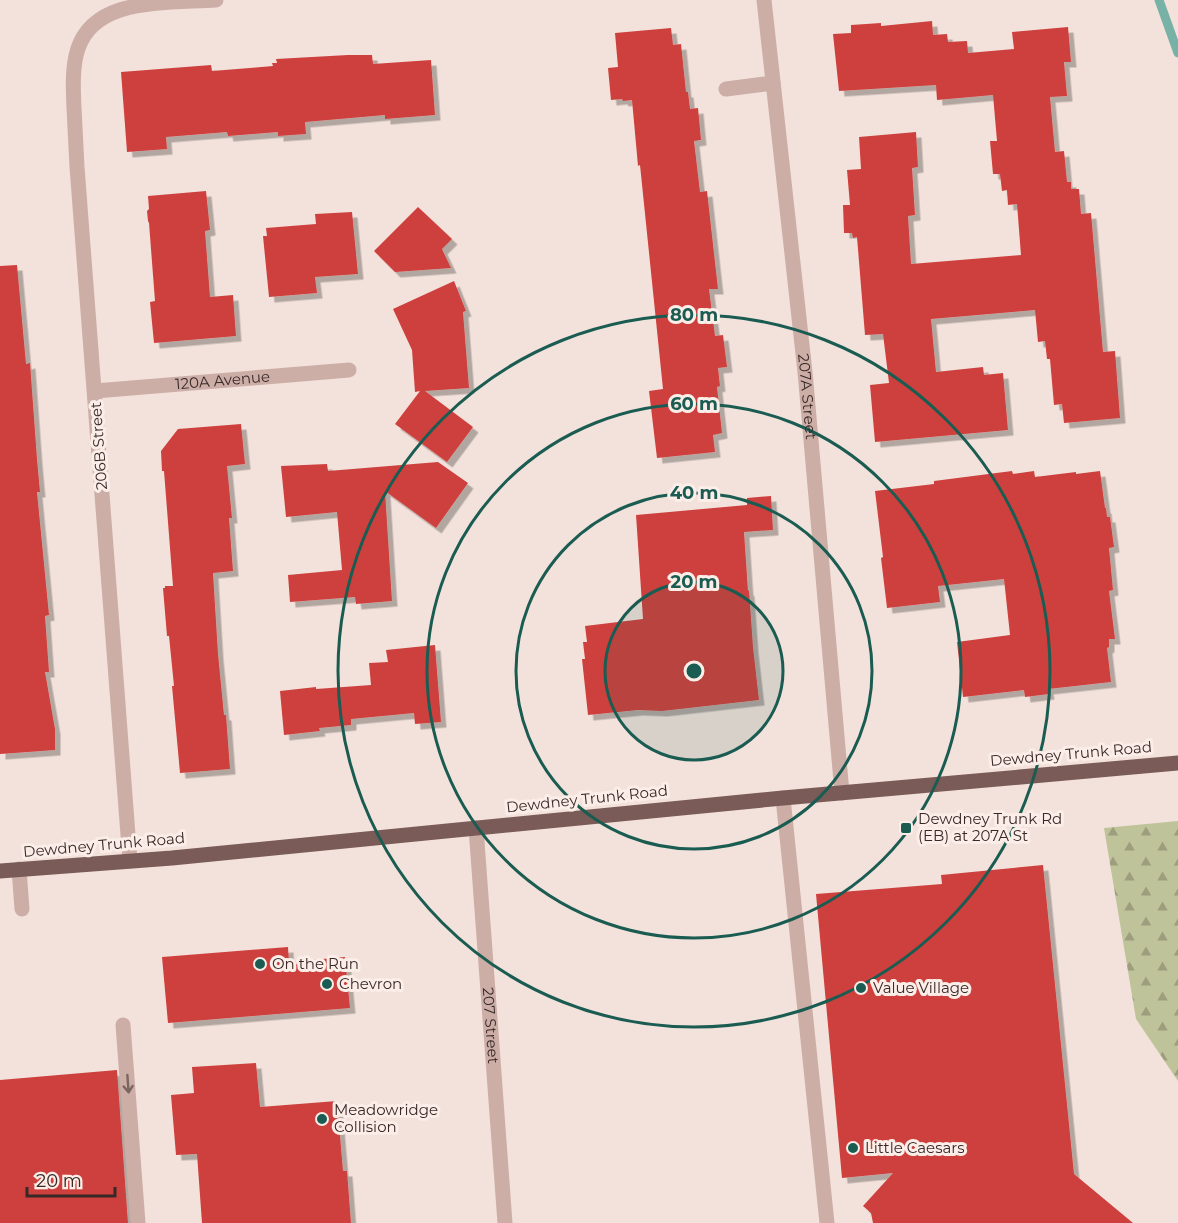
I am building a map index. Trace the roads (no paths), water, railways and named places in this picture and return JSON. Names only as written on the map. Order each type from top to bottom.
[{"type":"main road","name":"Dewdney Trunk Road","points":[[0,871],[130,861],[783,798],[1178,763]]},
{"type":"street","name":"206B Street","points":[[130,861],[77,167],[73,77],[76,51],[86,33],[100,19],[120,10],[145,5],[216,0]]},
{"type":"street","name":"207A Street","points":[[764,0],[805,372],[842,793]]},
{"type":"street","points":[[726,89],[773,83]]},
{"type":"street","name":"120A Avenue","points":[[95,391],[349,370]]},
{"type":"street","points":[[783,798],[827,1223]]},
{"type":"street","name":"207 Street","points":[[476,828],[505,1223]]},
{"type":"street","points":[[19,869],[22,909]]},
{"type":"street","points":[[123,1025],[138,1223]]},
{"type":"waterway","points":[[1159,0],[1178,53]]},
{"type":"place","name":"Dewdney Trunk Rd (EB) at 207A St","points":[[906,828]]},
{"type":"place","name":"On the Run","points":[[260,964]]},
{"type":"place","name":"Chevron","points":[[327,984]]},
{"type":"place","name":"Value Village","points":[[861,988]]},
{"type":"place","name":"Meadowridge Collision","points":[[322,1119]]},
{"type":"place","name":"Little Caesars","points":[[853,1148]]}]
